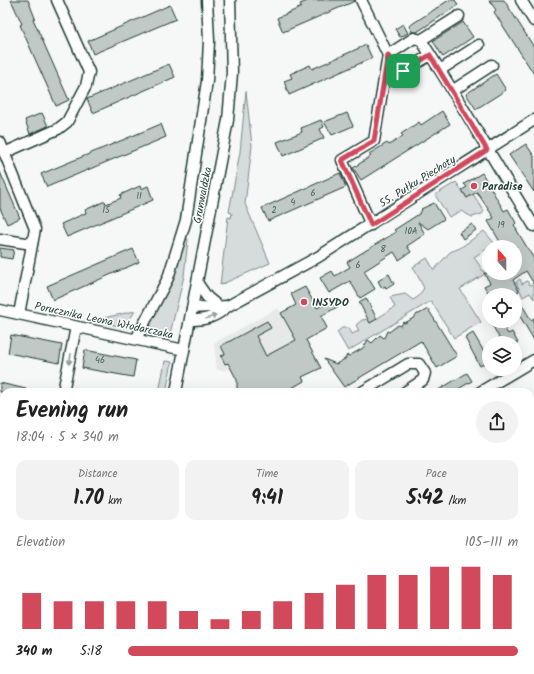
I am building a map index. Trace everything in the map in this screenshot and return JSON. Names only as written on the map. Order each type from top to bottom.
[{"type":"street","points":[[4,153],[58,130],[67,122],[86,86],[88,72],[57,0]]},
{"type":"street","name":"Grunwaldzka","points":[[136,339],[168,278],[186,220],[207,81],[209,41],[207,0]]},
{"type":"street","name":"Grunwaldzka","points":[[177,388],[198,284],[228,120],[232,73],[230,0]]},
{"type":"street","points":[[361,0],[396,68],[400,71],[406,70],[430,55]]},
{"type":"street","points":[[521,0],[534,21]]},
{"type":"street","points":[[421,40],[459,16]]},
{"type":"street","points":[[371,225],[342,160],[374,141],[388,55],[414,38],[421,40],[534,226]]},
{"type":"street","points":[[440,70],[478,45]]},
{"type":"street","points":[[452,91],[492,65]]},
{"type":"street","name":"55. Pułku Piechoty","points":[[192,308],[223,306],[318,257],[371,225],[534,120]]},
{"type":"street","name":"Porucznika Leona Włodarczaka","points":[[0,142],[35,229],[19,314]]},
{"type":"street","points":[[0,239],[32,244]]},
{"type":"street","points":[[198,284],[207,297],[223,306]]},
{"type":"street","name":"55. Pułku Piechoty","points":[[190,320],[207,319],[218,315],[223,306]]},
{"type":"street","name":"Porucznika Leona Włodarczaka","points":[[0,310],[184,350]]},
{"type":"street","points":[[64,388],[76,327]]},
{"type":"street","points":[[487,388],[534,360]]},
{"type":"street","points":[[369,388],[408,364],[419,364],[425,373],[423,380],[411,388]]},
{"type":"shaded area","points":[[246,91],[252,146],[245,204],[270,263],[220,285],[228,217],[231,218],[232,213],[229,212],[240,152]]},
{"type":"shaded area","points":[[456,182],[467,198],[473,194],[484,211],[482,214],[472,217],[461,211],[449,217],[435,195]]},
{"type":"shaded area","points":[[484,231],[492,240],[482,240],[482,252],[474,257],[482,269],[482,276],[460,289],[481,322],[454,338],[431,301],[348,351],[337,332],[342,328],[349,328],[352,334],[359,331],[356,325],[362,320],[368,319],[370,323],[395,307],[390,297],[405,294],[413,300],[418,297],[424,288],[413,267],[427,258],[434,270],[450,252],[460,248]]},
{"type":"shaded area","points":[[181,238],[188,239],[184,276],[167,346],[136,339]]},
{"type":"shaded area","points":[[520,280],[522,284],[527,281],[530,285],[534,283],[534,299],[530,293],[523,297],[522,288],[519,288],[516,282]]},
{"type":"shaded area","points":[[278,308],[281,313],[289,309],[321,368],[303,377],[304,381],[292,388],[262,388],[237,380],[230,368],[225,370],[217,370],[214,343]]},
{"type":"shaded area","points":[[135,311],[125,327],[102,323],[99,319]]},
{"type":"shaded area","points":[[165,361],[172,362],[167,388],[160,388]]},
{"type":"building","points":[[11,0],[28,0],[35,18],[33,19],[69,100],[56,106],[20,25],[22,24]]},
{"type":"building","points":[[310,0],[355,1],[283,32],[277,18],[302,7],[300,4]]},
{"type":"building","points":[[449,0],[455,0],[458,5],[417,32],[412,32],[409,26]]},
{"type":"building","points":[[489,0],[504,0],[534,47],[534,74],[494,12],[496,10]]},
{"type":"building","points":[[170,5],[176,19],[93,54],[88,41]]},
{"type":"building","points":[[463,22],[473,37],[443,57],[433,41]]},
{"type":"building","points":[[403,24],[408,33],[400,37],[395,29]]},
{"type":"building","points":[[366,45],[372,58],[289,95],[284,81],[292,78],[290,74],[310,65],[312,69]]},
{"type":"building","points":[[169,64],[175,77],[93,113],[87,99]]},
{"type":"building","points":[[496,74],[506,90],[476,109],[466,94]]},
{"type":"building","points":[[442,111],[450,124],[361,180],[353,168],[371,156],[369,154],[387,143],[389,145],[403,136],[401,134],[419,122],[421,125]]},
{"type":"building","points":[[42,113],[48,126],[30,134],[25,120]]},
{"type":"building","points":[[347,113],[353,126],[332,135],[324,122]]},
{"type":"building","points":[[321,120],[324,127],[320,129],[324,138],[283,156],[277,142],[302,132],[301,128]]},
{"type":"building","points":[[161,124],[166,137],[47,187],[41,174]]},
{"type":"building","points":[[526,144],[534,156],[534,192],[509,155]]},
{"type":"building","points":[[0,172],[20,218],[7,224],[0,208]]},
{"type":"building","points":[[340,173],[346,187],[268,221],[262,208]]},
{"type":"building","points":[[482,173],[504,211],[508,209],[516,223],[514,225],[516,229],[534,259],[534,284],[526,271],[522,274],[522,240],[499,240],[488,221],[494,218],[477,192],[467,198],[462,190],[467,187],[464,184]]},
{"type":"building","points":[[140,186],[141,189],[148,186],[153,200],[67,237],[61,224],[86,213],[85,210],[105,201],[106,204],[121,198],[120,195]]},
{"type":"building","points":[[434,203],[444,219],[428,229],[418,222],[425,234],[407,246],[411,252],[399,260],[394,252],[364,271],[375,289],[360,298],[350,281],[329,293],[320,278],[332,271],[335,276],[350,267],[347,262],[396,232],[394,230],[419,214],[422,210],[421,209]]},
{"type":"building","points":[[472,224],[476,230],[463,239],[459,232]]},
{"type":"building","points":[[0,248],[14,250],[12,259],[0,257]]},
{"type":"building","points":[[133,249],[139,262],[53,300],[47,286]]},
{"type":"building","points":[[389,274],[394,284],[386,289],[385,286],[382,288],[378,281]]},
{"type":"building","points":[[488,280],[513,280],[517,288],[485,288],[484,286],[490,283]]},
{"type":"building","points":[[305,287],[317,308],[335,299],[339,306],[321,316],[327,328],[306,340],[321,368],[302,377],[304,381],[292,388],[237,388],[237,380],[228,363],[225,364],[221,356],[225,354],[221,346],[267,321],[271,328],[256,336],[266,356],[296,340],[281,313],[296,305],[291,294]]},
{"type":"building","points":[[366,298],[377,319],[370,323],[359,302]]},
{"type":"building","points":[[522,305],[531,320],[534,318],[534,340],[522,320]]},
{"type":"building","points":[[428,309],[457,356],[437,368],[421,341],[344,387],[324,359],[336,364],[345,359],[347,355],[349,356],[363,348],[368,340],[372,343],[380,335],[384,338],[387,331],[389,332],[398,325],[401,326],[403,322],[405,323],[417,314]]},
{"type":"building","points":[[494,328],[504,328],[508,334],[512,332],[514,336],[498,336]]},
{"type":"building","points":[[473,333],[482,348],[482,365],[480,366],[465,338]]},
{"type":"building","points":[[11,335],[62,345],[59,363],[8,353]]},
{"type":"building","points":[[85,350],[136,360],[133,377],[82,368]]},
{"type":"building","points":[[467,373],[472,381],[460,388],[442,388]]},
{"type":"building","points":[[0,383],[22,388],[0,388]]},
{"type":"place","name":"Paradise","points":[[474,186]]},
{"type":"place","name":"INSYDO","points":[[304,302]]},
{"type":"route","points":[[388,55],[396,68],[403,71],[430,55],[487,150],[371,225],[342,160],[374,141],[388,55]]}]
